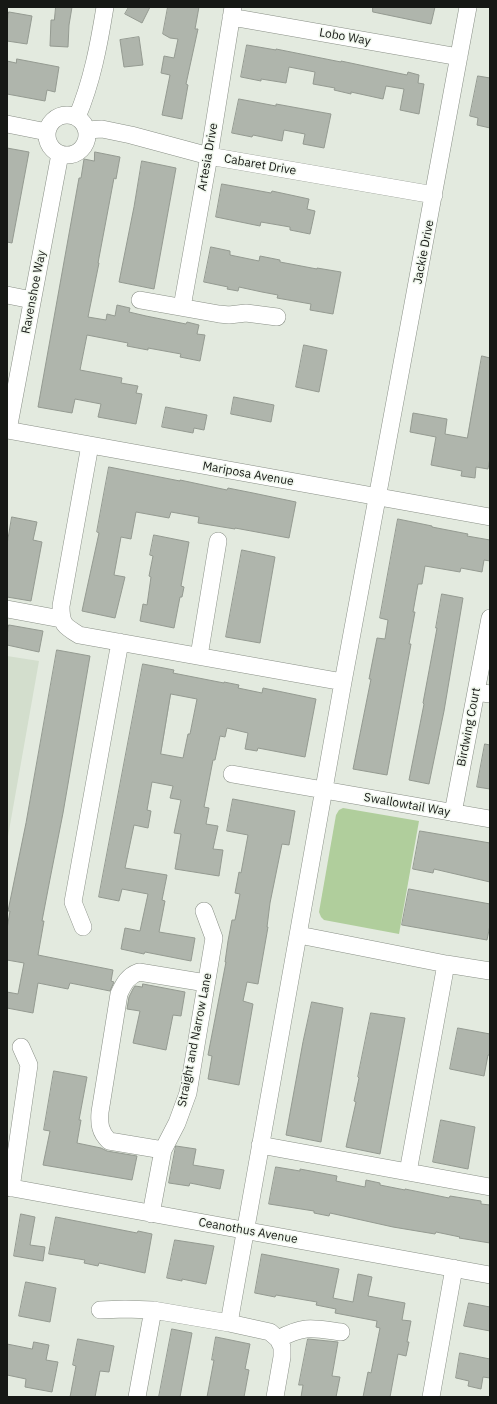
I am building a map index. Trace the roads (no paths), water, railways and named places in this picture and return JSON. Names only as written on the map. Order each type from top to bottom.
[{"type":"street","points":[[77,117],[83,102],[97,50],[105,7]]},
{"type":"street","name":"Jackie Drive","points":[[229,1322],[343,682],[468,7]]},
{"type":"street","name":"Lobo Way","points":[[232,12],[459,57]]},
{"type":"street","name":"Artesia Drive","points":[[182,307],[209,156],[232,12]]},
{"type":"street","points":[[70,114],[77,117],[82,120],[87,130],[88,135],[86,143],[78,152],[70,155],[60,154],[50,145],[47,139],[49,125],[54,119],[61,115],[70,114]]},
{"type":"street","points":[[7,124],[47,132]]},
{"type":"street","name":"Cabaret Drive","points":[[87,130],[102,129],[131,135],[209,156],[434,195]]},
{"type":"street","name":"Ravenshoe Way","points":[[8,430],[60,154]]},
{"type":"street","points":[[7,296],[32,300]]},
{"type":"street","points":[[140,300],[219,314],[229,315],[246,313],[277,317]]},
{"type":"street","name":"Mariposa Avenue","points":[[8,430],[490,517]]},
{"type":"street","points":[[90,445],[61,606],[61,619],[68,628],[79,635],[343,682]]},
{"type":"street","points":[[200,656],[218,540]]},
{"type":"street","points":[[7,610],[61,619]]},
{"type":"street","name":"Birdwing Court","points":[[453,813],[483,693],[490,618]]},
{"type":"street","points":[[83,927],[73,902],[120,642]]},
{"type":"street","name":"Swallowtail Way","points":[[232,774],[490,820]]},
{"type":"street","name":"Straight and Narrow Lane","points":[[151,1214],[163,1150],[178,1123],[188,1093],[214,938],[204,911]]},
{"type":"street","points":[[299,935],[446,964],[490,971]]},
{"type":"street","points":[[408,1172],[446,964]]},
{"type":"street","points":[[163,1150],[109,1141],[100,1130],[100,1112],[119,994],[126,980],[132,974],[139,972],[206,983]]},
{"type":"street","points":[[9,1187],[29,1065],[21,1047]]},
{"type":"street","points":[[260,1145],[490,1187]]},
{"type":"street","name":"Ceanothus Avenue","points":[[9,1187],[490,1275]]},
{"type":"street","points":[[431,1397],[454,1268]]},
{"type":"street","points":[[100,1310],[153,1310],[229,1322],[270,1332],[278,1339],[282,1347],[282,1357],[275,1397]]},
{"type":"street","points":[[137,1397],[153,1310]]},
{"type":"street","points":[[278,1339],[293,1331],[311,1327],[342,1332]]}]
